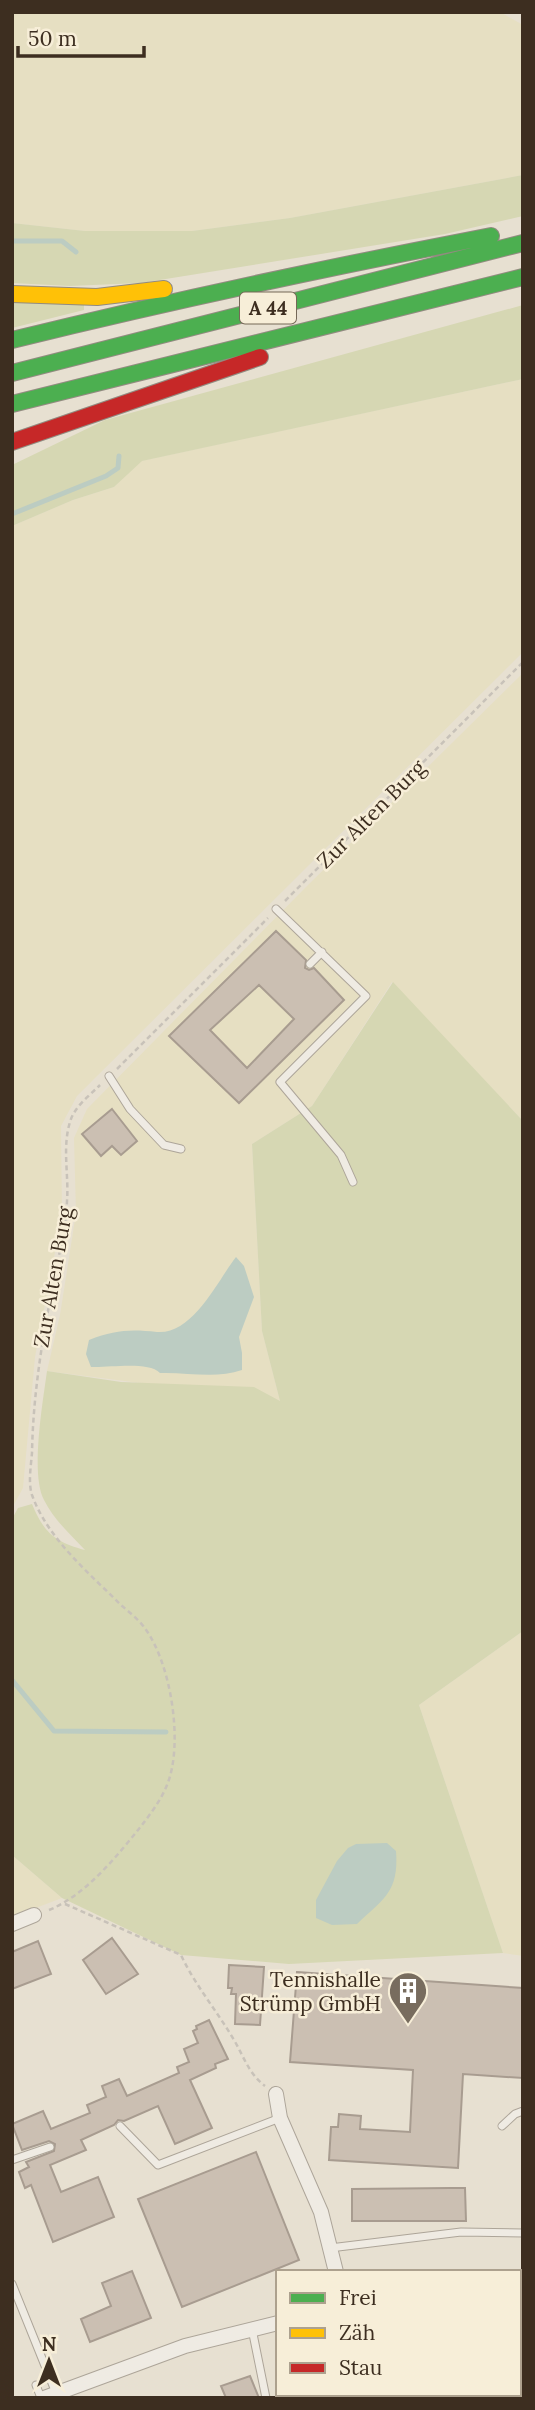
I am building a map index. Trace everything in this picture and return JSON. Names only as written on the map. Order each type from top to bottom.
[{"type":"highway","points":[[12,341],[180,299],[317,269],[505,233],[523,232]]},
{"type":"highway","name":"A 44","points":[[12,373],[523,243]]},
{"type":"highway","points":[[12,294],[97,297],[245,276],[317,269]]},
{"type":"highway","name":"A 44","points":[[12,404],[523,277]]},
{"type":"highway","points":[[12,442],[410,306]]},
{"type":"street","points":[[12,1924],[34,1915]]},
{"type":"street","points":[[276,2094],[280,2118],[320,2212],[336,2270]]},
{"type":"street","points":[[47,2396],[185,2346],[276,2323]]},
{"type":"lane","points":[[276,909],[366,996],[279,1082],[341,1155],[353,1182]]},
{"type":"lane","points":[[310,964],[322,952]]},
{"type":"lane","points":[[109,1076],[130,1109],[164,1145],[181,1149]]},
{"type":"lane","points":[[502,2126],[515,2114],[523,2111]]},
{"type":"lane","points":[[120,2126],[158,2165],[280,2118]]},
{"type":"lane","points":[[12,2160],[50,2147]]},
{"type":"lane","points":[[330,2248],[461,2232],[523,2233]]},
{"type":"lane","points":[[12,2284],[47,2396]]},
{"type":"lane","points":[[252,2329],[266,2398]]},
{"type":"lane","points":[[36,2385],[47,2396]]},
{"type":"path","name":"Zur Alten Burg","points":[[276,2094],[254,2077],[234,2039],[190,1975],[181,1955],[64,1904],[79,1894],[152,1812],[168,1784],[174,1758],[174,1731],[168,1684],[161,1660],[145,1628],[75,1560],[45,1522],[31,1492],[32,1435],[39,1357],[67,1201],[65,1155],[70,1121],[78,1106],[523,663]]},
{"type":"shaded area","points":[[12,12],[500,12],[523,25],[523,175],[290,218],[192,231],[85,231],[12,223]]},
{"type":"shaded area","points":[[523,379],[523,652],[77,1096],[61,1126],[62,1215],[35,1357],[23,1488],[12,1508],[12,526],[73,500],[114,487],[141,461]]},
{"type":"shaded area","points":[[523,673],[523,1121],[392,982],[312,1106],[252,1144],[262,1331],[280,1401],[47,1371],[60,1315],[76,1213],[74,1138],[87,1109],[305,888]]},
{"type":"shaded area","points":[[236,1257],[244,1266],[254,1297],[239,1337],[242,1370],[201,1374],[160,1373],[138,1366],[91,1367],[86,1354],[89,1340],[123,1331],[170,1331],[182,1325],[203,1304]]},
{"type":"shaded area","points":[[523,1631],[523,1956],[503,1953],[419,1705]]},
{"type":"shaded area","points":[[387,1843],[396,1851],[396,1865],[392,1885],[382,1900],[357,1924],[332,1925],[316,1918],[316,1900],[337,1861],[348,1848],[356,1844]]},
{"type":"shaded area","points":[[12,1855],[62,1898],[12,1917]]},
{"type":"green space","points":[[523,175],[523,216],[445,234],[141,283],[70,286],[12,283],[12,223],[85,231],[192,231],[290,218]]},
{"type":"green space","points":[[12,301],[84,305],[84,310],[12,328]]},
{"type":"green space","points":[[523,305],[523,379],[142,461],[114,487],[73,500],[12,526],[12,465],[105,420]]},
{"type":"green space","points":[[393,982],[523,1121],[523,1631],[419,1705],[503,1953],[289,1964],[181,1955],[62,1898],[12,1855],[12,1519],[18,1508],[32,1504],[41,1522],[52,1535],[66,1544],[85,1550],[53,1514],[40,1488],[39,1437],[47,1371],[121,1382],[254,1387],[280,1401],[262,1331],[252,1144],[312,1106]]},
{"type":"building","points":[[276,931],[306,960],[305,968],[314,968],[344,1000],[239,1103],[169,1036]],"holes":[[[259,985],[294,1019],[247,1068],[210,1030]]]},
{"type":"building","points":[[112,1109],[137,1141],[121,1155],[112,1146],[101,1156],[82,1134]]},
{"type":"building","points":[[112,1938],[138,1974],[106,1994],[83,1960]]},
{"type":"building","points":[[38,1941],[51,1974],[12,1989],[12,1952]]},
{"type":"building","points":[[229,1965],[264,1967],[260,2025],[235,2024],[236,1994],[231,1994],[232,1988],[228,1988]]},
{"type":"building","name":"Tennishalle Strümp GmbH","points":[[297,1972],[523,1988],[523,2078],[463,2074],[458,2168],[329,2160],[331,2127],[338,2127],[339,2114],[361,2116],[360,2129],[410,2132],[413,2070],[290,2062]]},
{"type":"building","points":[[209,2020],[228,2059],[190,2080],[212,2128],[175,2144],[158,2106],[124,2121],[118,2120],[114,2125],[81,2140],[86,2150],[50,2165],[61,2192],[98,2177],[114,2217],[53,2242],[31,2185],[25,2188],[19,2172],[29,2167],[26,2162],[54,2151],[55,2144],[49,2141],[22,2150],[12,2124],[43,2111],[51,2129],[90,2113],[87,2105],[106,2097],[102,2086],[119,2079],[127,2096],[179,2073],[177,2067],[189,2062],[184,2049],[198,2043],[193,2031],[197,2029],[196,2026]]},
{"type":"building","points":[[256,2152],[299,2260],[182,2307],[138,2199]]},
{"type":"building","points":[[465,2188],[466,2221],[352,2221],[352,2189]]},
{"type":"building","points":[[132,2271],[151,2318],[90,2342],[81,2319],[111,2306],[102,2283]]},
{"type":"building","points":[[250,2376],[259,2398],[226,2398],[221,2386]]},
{"type":"waterway","points":[[12,241],[62,241],[76,252]]},
{"type":"waterway","points":[[12,514],[106,476],[118,468],[119,456]]},
{"type":"waterway","points":[[12,1680],[54,1731],[166,1732]]},
{"type":"traffic: fast","points":[[12,340],[251,285],[491,236]]},
{"type":"traffic: fast","points":[[12,373],[523,243]]},
{"type":"traffic: fast","points":[[12,404],[523,277]]},
{"type":"traffic: slow","points":[[12,294],[97,297],[164,289]]},
{"type":"traffic: jam","points":[[12,442],[260,357]]},
{"type":"place","name":"Tennishalle Strümp GmbH","points":[[408,2025]]}]
